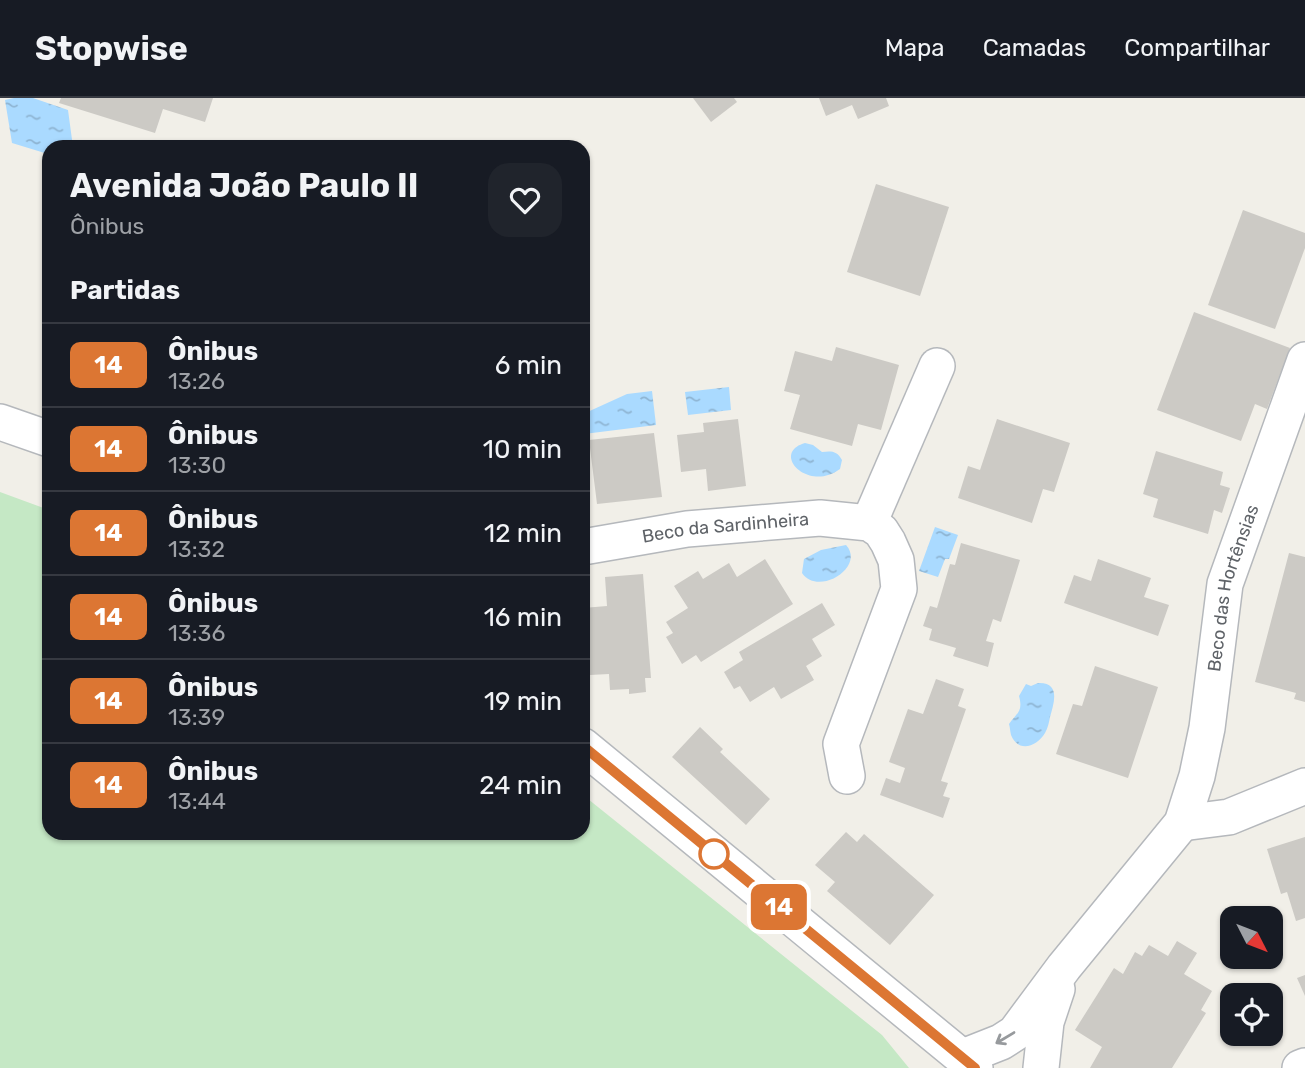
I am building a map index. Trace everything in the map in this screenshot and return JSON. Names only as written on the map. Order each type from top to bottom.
[{"type":"street","name":"Beco das Hortênsias","points":[[968,1064],[1015,1033],[1064,968],[1182,823],[1197,776],[1207,728],[1225,584],[1305,360]]},
{"type":"street","points":[[847,776],[841,744],[899,589],[896,560],[888,541],[881,531],[869,523],[937,366]]},
{"type":"street","points":[[0,422],[42,437]]},
{"type":"street","name":"Beco da Sardinheira","points":[[590,546],[687,529],[820,518],[869,523]]},
{"type":"street","points":[[590,752],[968,1064]]},
{"type":"street","points":[[1182,823],[1229,817],[1305,786]]},
{"type":"street","points":[[1041,1068],[1046,1022],[1064,968]]},
{"type":"street","points":[[1300,1068],[1305,1066]]},
{"type":"green space","points":[[0,492],[42,507],[42,840],[590,840],[590,801],[882,1035],[909,1068],[0,1068]]},
{"type":"water","points":[[33,98],[68,110],[72,140],[42,140],[42,152],[12,143],[5,100]]},
{"type":"water","points":[[729,387],[731,410],[688,415],[685,392]]},
{"type":"water","points":[[652,391],[656,425],[590,433],[590,411],[627,394]]},
{"type":"water","points":[[805,443],[822,452],[836,453],[842,460],[840,469],[828,475],[816,476],[797,469],[791,455],[795,448]]},
{"type":"water","points":[[935,527],[958,535],[949,559],[945,559],[938,577],[919,571]]},
{"type":"water","points":[[846,545],[851,554],[850,562],[838,576],[818,582],[809,580],[802,573],[804,559],[821,550]]},
{"type":"water","points":[[1038,683],[1050,686],[1054,694],[1048,727],[1037,742],[1023,746],[1014,741],[1009,724],[1019,711],[1019,696],[1026,684],[1031,686]]},
{"type":"building","points":[[61,98],[213,98],[205,122],[163,109],[155,133],[59,103]]},
{"type":"building","points":[[693,98],[734,98],[737,102],[711,122]]},
{"type":"building","points":[[819,98],[886,98],[889,106],[858,119],[852,105],[826,116]]},
{"type":"building","points":[[876,184],[949,207],[920,296],[847,272]]},
{"type":"building","points":[[1243,210],[1305,233],[1305,248],[1275,329],[1208,305]]},
{"type":"building","points":[[1194,312],[1290,348],[1267,409],[1255,404],[1241,441],[1157,410]]},
{"type":"building","points":[[836,347],[899,365],[881,430],[858,424],[852,446],[790,429],[800,395],[784,391],[795,351],[832,361]]},
{"type":"building","points":[[738,419],[746,486],[708,491],[706,469],[681,472],[677,435],[704,432],[703,423]]},
{"type":"building","points":[[997,419],[1070,443],[1054,492],[1043,489],[1032,523],[958,498],[968,466],[980,470]]},
{"type":"building","points":[[654,433],[662,497],[597,504],[590,440]]},
{"type":"building","points":[[1156,451],[1223,472],[1220,485],[1230,488],[1222,513],[1214,510],[1208,534],[1153,517],[1158,499],[1143,494]]},
{"type":"building","points":[[961,543],[1020,560],[1001,622],[993,619],[986,641],[994,643],[988,667],[953,656],[956,648],[929,640],[932,629],[923,626],[930,606],[937,608],[950,564],[955,565]]},
{"type":"building","points":[[1289,553],[1305,557],[1305,702],[1294,699],[1296,693],[1255,682]]},
{"type":"building","points":[[765,559],[793,604],[701,662],[696,655],[682,664],[666,637],[673,633],[666,622],[688,608],[674,586],[698,571],[703,579],[729,563],[737,577]]},
{"type":"building","points":[[1098,559],[1151,578],[1144,597],[1169,605],[1158,636],[1064,603],[1074,575],[1091,581]]},
{"type":"building","points":[[643,574],[651,678],[645,678],[646,692],[629,694],[629,689],[610,690],[609,674],[590,675],[590,607],[607,606],[605,577]]},
{"type":"building","points":[[822,603],[835,625],[812,639],[822,656],[806,666],[814,680],[781,699],[774,687],[750,702],[740,686],[734,689],[724,672],[743,660],[739,652]]},
{"type":"building","points":[[1095,666],[1158,687],[1128,778],[1056,754],[1073,704],[1082,706]]},
{"type":"building","points":[[936,679],[964,689],[958,706],[966,709],[941,781],[948,783],[943,796],[950,798],[943,818],[880,795],[886,778],[900,783],[905,768],[889,762],[908,709],[923,714]]},
{"type":"building","points":[[700,727],[723,749],[720,752],[770,799],[746,825],[672,757]]},
{"type":"building","points":[[846,832],[857,842],[864,834],[934,895],[890,945],[827,891],[835,882],[815,865]]},
{"type":"building","points":[[1305,837],[1305,918],[1296,921],[1287,892],[1281,894],[1267,849]]},
{"type":"building","points":[[1177,941],[1197,953],[1184,974],[1212,991],[1201,1010],[1206,1013],[1172,1068],[1090,1068],[1102,1047],[1075,1030],[1114,968],[1123,974],[1135,952],[1142,956],[1149,945],[1168,956]]},
{"type":"building","points":[[1305,975],[1305,996],[1297,978]]},
{"type":"bus line","name":"14","points":[[590,752],[975,1068]]}]
